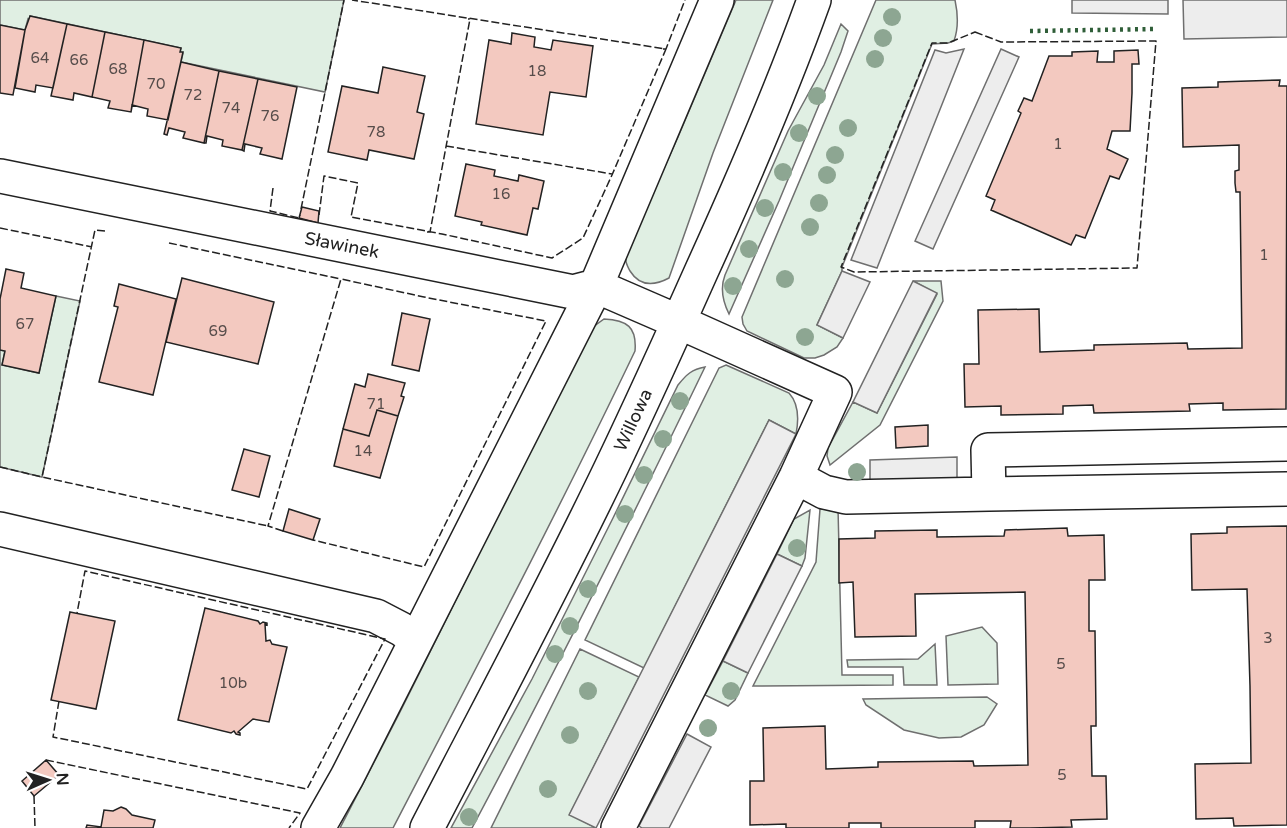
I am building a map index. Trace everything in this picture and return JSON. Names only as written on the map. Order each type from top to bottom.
[{"type":"street","points":[[318,828],[347,777],[596,286],[717,0]]},
{"type":"street","name":"Willowa","points":[[427,828],[606,478],[679,322],[750,163],[794,57],[814,0]]},
{"type":"street","name":"Sławinek","points":[[0,176],[573,292],[596,286]]},
{"type":"street","points":[[596,286],[835,392],[796,477],[618,828]]},
{"type":"street","points":[[989,494],[988,450],[1287,444]]},
{"type":"street","points":[[796,477],[824,492],[846,497],[1287,489]]},
{"type":"street","points":[[0,529],[376,616],[401,628],[416,640]]},
{"type":"green space","points":[[0,0],[344,0],[325,92],[181,62],[183,53],[180,52],[181,48],[30,16],[25,30],[0,25]]},
{"type":"green space","points":[[736,0],[773,0],[713,153],[669,278],[648,284],[638,280],[630,271],[626,260],[628,248]]},
{"type":"green space","points":[[876,0],[955,0],[957,31],[954,41],[932,44],[842,271],[817,325],[843,338],[837,347],[824,355],[804,358],[747,331],[742,317]]},
{"type":"green space","points":[[841,24],[848,31],[841,52],[729,314],[723,295],[725,275],[788,131],[824,65]]},
{"type":"green space","points":[[913,281],[941,281],[943,301],[880,425],[830,465],[827,456],[828,448],[853,402],[877,413],[937,294]]},
{"type":"green space","points":[[56,296],[80,301],[42,477],[0,467],[0,350],[5,351],[2,365],[39,373]]},
{"type":"green space","points":[[604,319],[619,321],[629,326],[634,336],[635,351],[455,709],[393,828],[340,828],[464,584],[541,424],[593,327]]},
{"type":"green space","points":[[726,365],[789,393],[795,402],[797,412],[796,434],[769,420],[644,668],[585,640],[719,368]]},
{"type":"green space","points":[[705,367],[591,599],[472,828],[451,828],[532,679],[678,385],[696,369]]},
{"type":"green space","points":[[838,508],[842,675],[893,675],[893,685],[753,686],[816,562],[820,509]]},
{"type":"green space","points":[[810,510],[805,558],[802,566],[777,554],[794,519]]},
{"type":"green space","points":[[982,627],[997,643],[998,684],[948,685],[946,636]]},
{"type":"green space","points":[[935,644],[937,685],[904,685],[903,667],[848,667],[847,660],[918,659]]},
{"type":"green space","points":[[580,649],[639,677],[570,814],[596,828],[491,828]]},
{"type":"green space","points":[[723,661],[748,673],[735,700],[728,706],[705,695]]},
{"type":"green space","points":[[987,697],[997,704],[984,725],[961,737],[939,738],[904,730],[866,705],[863,699]]},
{"type":"shaded area","points":[[1072,0],[1168,0],[1168,14],[1072,13]]},
{"type":"shaded area","points":[[1183,0],[1287,0],[1287,37],[1184,39]]},
{"type":"shaded area","points":[[964,49],[877,268],[851,260],[935,50],[946,53]]},
{"type":"shaded area","points":[[1001,49],[1019,57],[933,249],[915,241]]},
{"type":"shaded area","points":[[842,271],[870,282],[843,338],[817,325]]},
{"type":"shaded area","points":[[913,281],[937,293],[877,413],[853,402]]},
{"type":"shaded area","points":[[769,420],[796,434],[596,828],[569,815]]},
{"type":"shaded area","points":[[957,457],[957,478],[870,481],[870,460]]},
{"type":"shaded area","points":[[777,554],[802,566],[748,673],[723,661]]},
{"type":"shaded area","points":[[687,734],[711,747],[669,828],[642,828],[639,826]]},
{"type":"building","points":[[30,16],[67,24],[53,88],[36,85],[35,92],[15,88],[25,30]]},
{"type":"building","points":[[67,24],[105,32],[92,97],[74,93],[73,100],[51,96]]},
{"type":"building","points":[[0,25],[25,30],[13,95],[0,93]]},
{"type":"building","points":[[105,32],[144,40],[131,112],[108,108],[110,101],[92,97]]},
{"type":"building","points":[[512,33],[535,37],[534,47],[551,50],[553,40],[593,46],[586,97],[550,92],[543,135],[476,124],[489,40],[511,44]]},
{"type":"building","points":[[144,40],[181,48],[180,52],[183,52],[168,120],[147,116],[148,109],[132,105]]},
{"type":"building","points":[[1138,50],[1139,64],[1132,64],[1130,131],[1112,131],[1107,149],[1128,159],[1119,179],[1110,176],[1085,238],[1076,235],[1071,245],[991,210],[995,200],[986,196],[1021,113],[1018,111],[1024,98],[1032,101],[1049,56],[1072,56],[1072,52],[1098,51],[1097,62],[1114,62],[1114,51]]},
{"type":"building","points":[[181,62],[219,71],[204,143],[183,138],[185,132],[169,128],[167,135],[164,134]]},
{"type":"building","points":[[383,67],[425,76],[417,112],[424,114],[414,159],[369,150],[367,160],[328,152],[342,86],[378,93]]},
{"type":"building","points":[[219,71],[258,79],[242,150],[222,146],[223,140],[207,136],[206,143],[204,143]]},
{"type":"building","points":[[258,79],[297,87],[282,159],[260,154],[262,148],[245,144],[244,151],[242,150]]},
{"type":"building","points":[[1280,80],[1279,86],[1287,86],[1286,409],[1223,410],[1223,403],[1189,404],[1190,411],[1094,413],[1093,405],[1063,406],[1063,414],[1001,415],[1001,406],[965,407],[964,364],[979,364],[978,310],[1039,309],[1040,352],[1094,350],[1094,345],[1187,343],[1188,349],[1242,348],[1240,192],[1236,192],[1235,183],[1235,171],[1239,170],[1239,145],[1183,147],[1182,88],[1218,87],[1218,82]]},
{"type":"building","points":[[466,164],[495,170],[494,176],[518,181],[519,175],[544,181],[538,209],[533,208],[527,235],[481,225],[482,222],[455,216]]},
{"type":"building","points":[[302,207],[319,211],[318,223],[299,218]]},
{"type":"building","points":[[6,269],[24,273],[21,288],[56,296],[39,373],[2,365],[5,351],[0,350],[0,299]]},
{"type":"building","points":[[182,278],[274,302],[258,364],[166,342]]},
{"type":"building","points":[[119,284],[176,299],[153,395],[99,382],[118,307],[114,306]]},
{"type":"building","points":[[402,313],[430,319],[419,371],[392,365]]},
{"type":"building","points":[[368,374],[405,383],[401,396],[404,397],[398,416],[377,410],[369,436],[343,429],[355,384],[365,387]]},
{"type":"building","points":[[377,410],[398,416],[380,478],[334,466],[343,429],[369,436]]},
{"type":"building","points":[[928,425],[928,446],[896,448],[895,427]]},
{"type":"building","points":[[244,449],[270,456],[259,497],[232,490]]},
{"type":"building","points":[[289,509],[320,519],[313,540],[283,531]]},
{"type":"building","points":[[1287,526],[1287,825],[1234,826],[1233,818],[1196,819],[1195,764],[1251,763],[1250,686],[1247,589],[1192,590],[1191,534],[1227,533],[1227,527]]},
{"type":"building","points":[[1067,528],[1068,536],[1104,535],[1105,580],[1089,580],[1089,631],[1095,631],[1096,726],[1091,726],[1092,776],[1106,776],[1107,819],[1071,820],[1072,827],[1030,828],[1010,828],[1011,821],[975,821],[975,828],[881,828],[881,823],[849,823],[849,828],[786,828],[786,824],[750,825],[750,781],[764,781],[763,728],[825,726],[826,769],[878,767],[878,762],[973,761],[974,766],[1028,765],[1025,592],[915,594],[916,636],[855,637],[853,582],[839,583],[839,539],[875,538],[875,531],[937,530],[937,537],[1004,536],[1005,530]]},
{"type":"building","points":[[205,608],[258,621],[260,624],[267,623],[265,624],[266,641],[270,640],[272,644],[287,647],[269,722],[253,719],[238,732],[240,735],[234,731],[231,733],[178,720]]},
{"type":"building","points":[[70,612],[115,621],[96,709],[51,700]]},
{"type":"building","points":[[46,760],[59,775],[34,796],[22,781]]},
{"type":"building","points":[[121,807],[132,815],[155,820],[153,828],[86,828],[87,825],[101,827],[104,810],[113,811]]},
{"type":"hedge","points":[[1030,31],[1156,29]]},
{"type":"fence","points":[[301,209],[344,0]]},
{"type":"fence","points":[[319,215],[324,176],[358,183],[351,217],[552,258],[583,238],[666,49],[352,0]]},
{"type":"fence","points":[[663,49],[666,49],[685,0]]},
{"type":"fence","points":[[427,232],[430,232],[470,19],[468,19]]},
{"type":"fence","points":[[975,32],[1001,42],[1156,41],[1137,268],[854,272],[841,267],[932,43],[948,43],[975,32]]},
{"type":"fence","points":[[446,146],[612,174]]},
{"type":"fence","points":[[273,188],[270,211],[299,218],[300,215]]},
{"type":"fence","points":[[0,228],[92,247]]},
{"type":"fence","points":[[105,231],[95,230],[42,477],[268,526]]},
{"type":"fence","points":[[169,243],[341,279]]},
{"type":"fence","points":[[283,531],[268,526],[341,279],[546,321],[424,567],[313,540]]},
{"type":"fence","points":[[0,467],[42,477]]},
{"type":"fence","points":[[59,701],[53,737],[307,789],[385,639],[85,571],[77,613]]},
{"type":"fence","points":[[46,760],[300,813],[289,828]]},
{"type":"fence","points":[[34,796],[35,828]]}]
